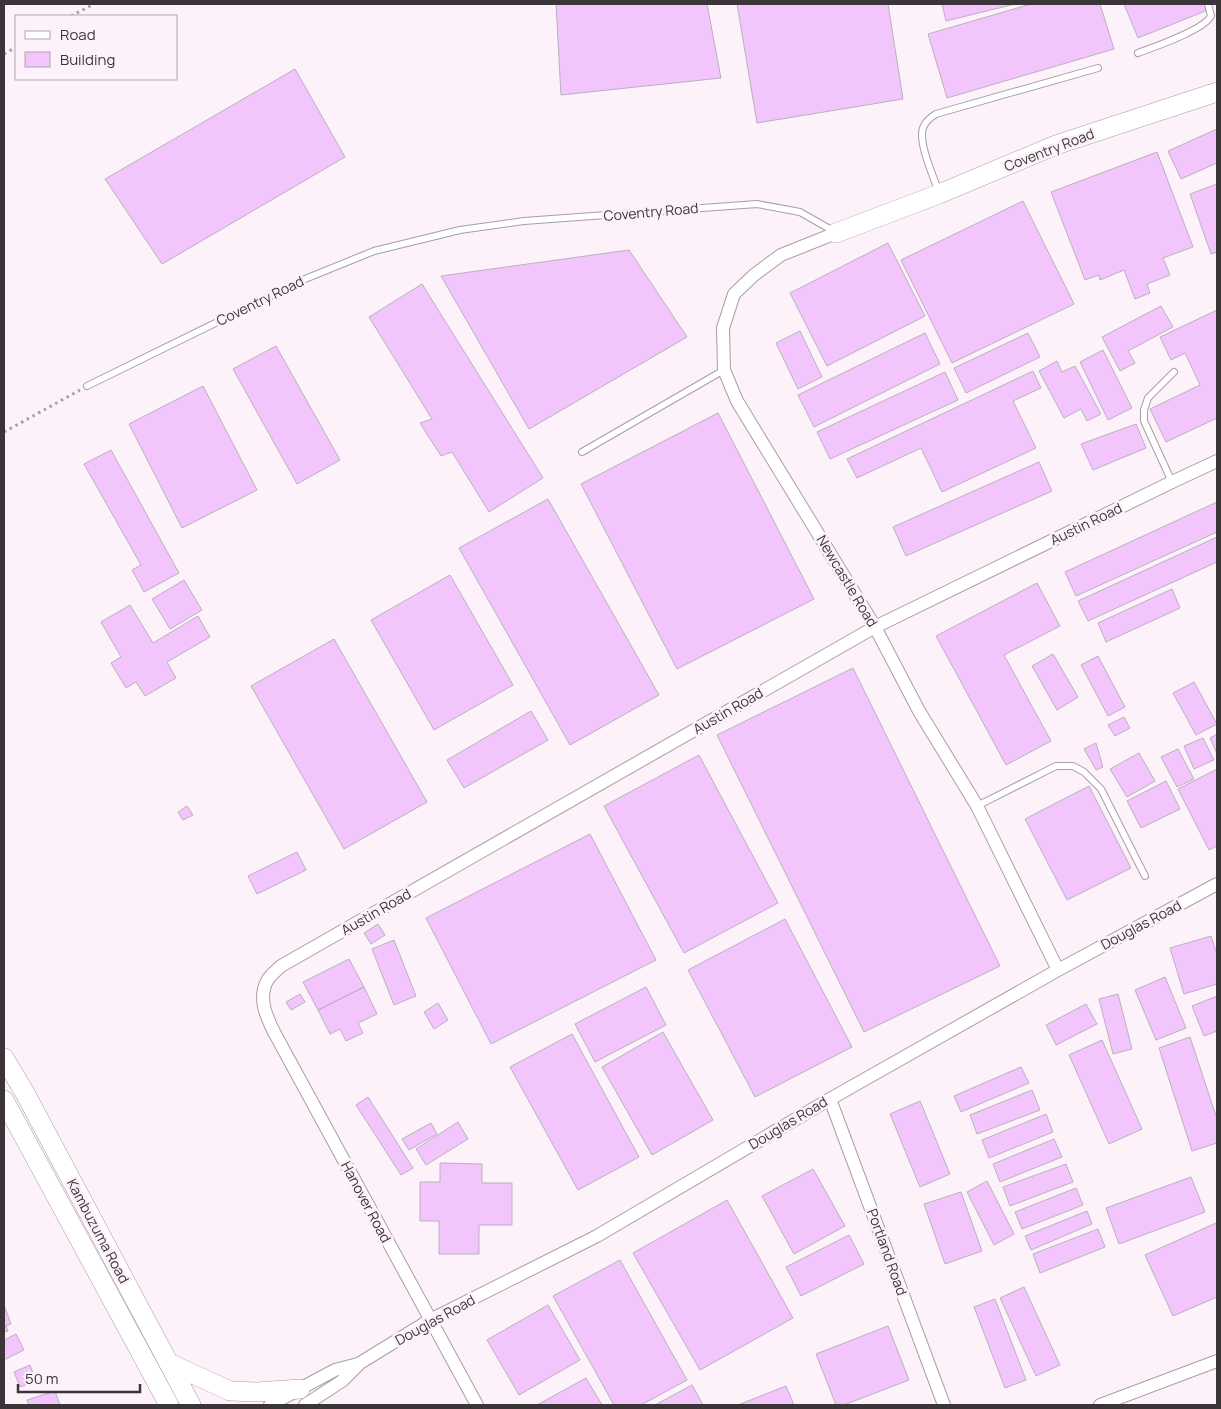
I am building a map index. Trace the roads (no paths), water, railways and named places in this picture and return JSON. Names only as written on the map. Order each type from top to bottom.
[{"type":"main road","name":"Coventry Road","points":[[836,233],[939,194],[1056,145],[1217,92]]},
{"type":"main road","name":"Kambuzuma Road","points":[[4,1058],[25,1093],[191,1405]]},
{"type":"main road","name":"Kambuzuma Road","points":[[4,1101],[169,1405]]},
{"type":"main road","points":[[169,1364],[230,1391],[302,1397]]},
{"type":"street","name":"Newcastle Road","points":[[836,233],[781,255],[754,275],[734,294],[723,328],[724,370],[737,401],[875,627],[919,711],[977,806],[1058,970]]},
{"type":"street","name":"Austin Road","points":[[262,995],[267,980],[281,966],[875,627],[1217,461]]},
{"type":"street","name":"Douglas Road","points":[[270,1405],[302,1397],[335,1370],[360,1364],[430,1320],[597,1236],[830,1099],[1058,970],[1217,884]]},
{"type":"street","name":"Hanover Road","points":[[262,995],[265,1013],[274,1032],[478,1405]]},
{"type":"street","points":[[4,1101],[25,1093]]},
{"type":"street","name":"Portland Road","points":[[830,1099],[944,1405]]},
{"type":"street","points":[[1100,1405],[1217,1361]]},
{"type":"lane","points":[[1138,53],[1178,37],[1206,22],[1211,16],[1208,4]]},
{"type":"lane","points":[[939,194],[922,141],[923,128],[929,119],[936,114],[1098,68]]},
{"type":"lane","name":"Coventry Road","points":[[87,386],[305,279],[374,252],[460,230],[524,221],[756,204],[800,212],[836,233]]},
{"type":"lane","points":[[582,452],[724,370]]},
{"type":"lane","points":[[1172,482],[1144,421],[1144,410],[1148,398],[1174,372]]},
{"type":"lane","points":[[977,806],[1056,766],[1074,766],[1084,772],[1101,789],[1145,876]]}]
